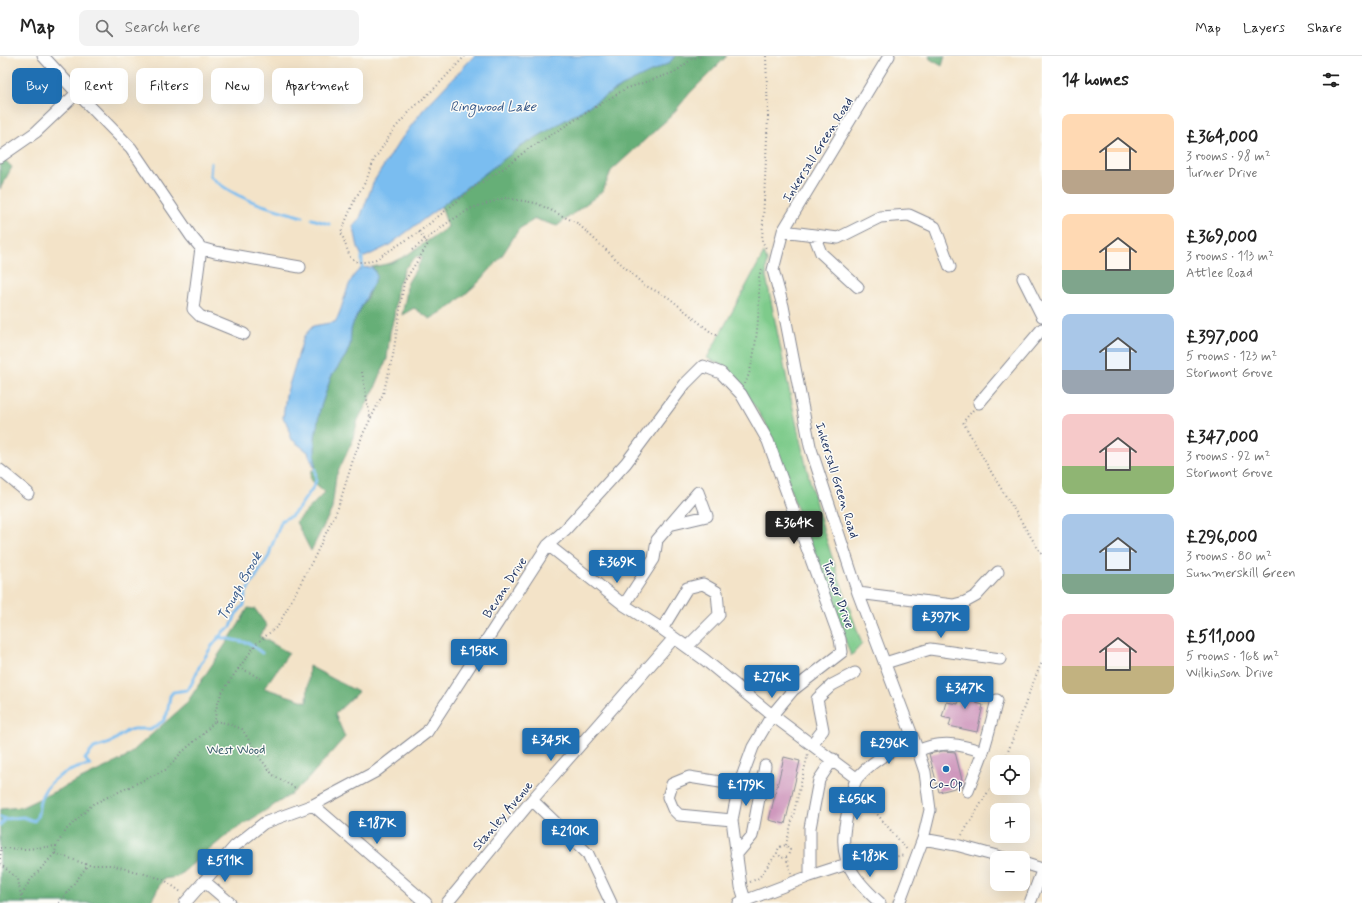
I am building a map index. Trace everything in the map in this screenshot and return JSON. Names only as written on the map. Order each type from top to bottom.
[{"type":"street","points":[[43,56],[70,85]]},
{"type":"street","name":"Inkersall Green Road","points":[[889,56],[783,231],[774,270],[810,446],[858,593],[925,772],[930,810],[923,839],[899,903]]},
{"type":"street","points":[[0,156],[36,132],[70,99]]},
{"type":"street","points":[[89,104],[131,148],[191,236],[201,248],[215,252],[300,267]]},
{"type":"street","points":[[783,231],[838,238],[880,217],[909,215],[935,227],[950,267]]},
{"type":"street","points":[[814,235],[821,253],[858,286]]},
{"type":"street","points":[[201,248],[193,309],[200,316],[244,334]]},
{"type":"street","points":[[1023,278],[1042,316]]},
{"type":"street","points":[[979,403],[1042,329]]},
{"type":"street","name":"Turner Drive","points":[[704,366],[721,373],[740,394],[768,441],[840,639],[842,652],[794,690],[772,715]]},
{"type":"street","name":"Bevan Drive","points":[[187,901],[235,846],[264,823],[313,805],[375,772],[427,732],[548,544],[565,530],[626,463],[685,384],[704,366]]},
{"type":"street","points":[[0,470],[28,493]]},
{"type":"street","points":[[624,605],[654,559],[657,540],[669,525]]},
{"type":"street","points":[[548,544],[624,605],[687,647],[772,715],[833,759],[855,782]]},
{"type":"street","points":[[858,593],[953,605],[965,602],[976,596],[998,572]]},
{"type":"street","points":[[662,629],[687,588],[703,584],[717,592],[719,615],[687,647]]},
{"type":"street","name":"Stanley Avenue","points":[[447,903],[532,800],[674,638]]},
{"type":"street","points":[[884,663],[930,648],[1000,659]]},
{"type":"street","points":[[812,744],[822,730],[817,699],[832,685],[855,673]]},
{"type":"street","points":[[968,791],[983,752],[997,700]]},
{"type":"street","points":[[772,715],[753,747],[739,785],[732,820],[743,902],[810,876],[847,864]]},
{"type":"street","points":[[880,903],[857,881],[847,864],[843,846],[844,823],[855,782],[885,754],[913,740]]},
{"type":"street","points":[[918,751],[926,747],[941,744],[963,745],[983,752]]},
{"type":"street","points":[[810,876],[810,828],[819,780],[833,759]]},
{"type":"street","points":[[736,855],[752,836],[765,766]]},
{"type":"street","points":[[732,820],[679,815],[673,809],[668,797],[672,784],[689,777],[739,785]]},
{"type":"street","points":[[532,800],[588,854],[611,903]]},
{"type":"street","points":[[313,805],[426,903]]},
{"type":"street","points":[[923,839],[956,845],[990,854]]},
{"type":"street","points":[[1030,866],[1042,870],[1030,903]]},
{"type":"street","points":[[204,881],[230,903]]},
{"type":"path","points":[[465,56],[394,129],[374,160],[366,181],[341,232],[350,257],[356,262],[367,262],[376,259],[419,232],[476,186],[504,168],[528,149],[625,89],[675,72],[692,59],[702,56]]},
{"type":"path","points":[[766,56],[768,117],[762,241],[772,257],[777,255]]},
{"type":"path","points":[[412,250],[450,221],[472,208],[505,198],[536,202],[577,223],[644,285],[668,297],[712,333],[720,336]]},
{"type":"path","points":[[22,895],[29,882],[55,853],[56,846],[67,829],[93,804],[167,768],[181,753],[204,734],[215,721],[216,709],[221,694],[238,669],[257,643],[278,626],[316,554],[338,508],[363,434],[383,394],[393,356],[404,282],[428,244],[419,232]]},
{"type":"path","points":[[740,394],[748,377],[754,349],[759,302],[759,273],[763,267]]},
{"type":"path","points":[[362,372],[371,418]]},
{"type":"path","points":[[979,403],[963,422],[994,477],[1042,555]]},
{"type":"path","points":[[1007,755],[1018,727],[1030,687],[1042,662]]},
{"type":"path","points":[[238,669],[247,671],[261,679]]},
{"type":"path","points":[[215,721],[226,722],[242,729],[266,767],[273,775],[297,789]]},
{"type":"path","points":[[786,845],[804,766],[812,744]]},
{"type":"path","points":[[847,864],[911,855],[855,782]]},
{"type":"path","points":[[956,845],[990,789]]},
{"type":"path","points":[[741,887],[759,878],[777,853],[779,847],[786,845]]},
{"type":"path","points":[[786,845],[790,850],[788,856],[786,857]]},
{"type":"path","points":[[0,859],[0,848],[16,849],[56,846]]},
{"type":"path","points":[[55,853],[88,865],[111,865],[163,879],[187,901]]},
{"type":"path","points":[[777,853],[782,858],[786,857]]},
{"type":"path","points":[[786,857],[794,882]]},
{"type":"path","points":[[0,864],[18,879],[22,895],[22,903]]},
{"type":"path","points":[[59,903],[88,865]]},
{"type":"green space","points":[[675,56],[727,56],[689,94],[671,116],[611,171],[603,191],[557,226],[535,219],[519,229],[501,257],[480,281],[452,306],[430,319],[414,308],[402,315],[407,284],[423,257],[417,256],[405,268],[397,288],[387,359],[375,388],[358,420],[351,444],[336,476],[332,509],[311,551],[296,522],[325,492],[310,479],[311,471],[315,469],[315,437],[320,409],[331,377],[346,355],[350,345],[353,323],[368,296],[375,271],[372,267],[391,263],[407,255],[448,227],[441,206],[520,147],[622,86],[669,63]]},
{"type":"green space","points":[[929,56],[945,56],[942,66],[930,59]]},
{"type":"green space","points":[[0,155],[12,167],[0,189]]},
{"type":"green space","points":[[764,253],[767,261],[766,276],[788,387],[807,470],[836,570],[862,644],[851,656],[767,426],[739,382],[725,367],[707,358]]},
{"type":"green space","name":"West Wood","points":[[248,608],[255,609],[267,626],[259,636],[289,653],[264,688],[307,702],[309,666],[358,692],[335,714],[345,737],[306,781],[290,795],[228,834],[177,877],[163,879],[150,903],[0,903],[0,809],[22,807],[125,758],[186,704]]},
{"type":"water","name":"Ringwood Lake","points":[[474,56],[675,56],[669,63],[622,86],[520,147],[388,246],[365,257],[362,256],[353,227],[360,218],[374,181],[399,142],[423,110]]},
{"type":"water","points":[[372,267],[377,276],[353,323],[350,345],[346,355],[331,377],[320,409],[315,437],[315,469],[308,452],[290,438],[289,426],[283,418],[286,395],[304,336],[313,326],[335,322],[353,277],[363,268]]},
{"type":"building","points":[[962,685],[979,689],[976,703],[983,705],[977,732],[949,726],[951,719],[942,717],[946,702],[958,704]]},
{"type":"building","name":"Co-Op","points":[[943,751],[955,752],[963,786],[939,792],[929,754]]},
{"type":"building","points":[[784,757],[800,761],[785,824],[769,820]]},
{"type":"waterway","points":[[211,163],[210,176],[231,191],[254,202],[303,217]]},
{"type":"waterway","points":[[312,219],[329,224]]},
{"type":"waterway","name":"Trough Brook","points":[[362,256],[362,268]]},
{"type":"waterway","name":"Trough Brook","points":[[0,817],[5,819],[23,817],[34,821],[38,814],[43,793],[48,786],[66,772],[90,765],[85,759],[94,748],[110,743],[127,731],[134,729],[152,729],[163,721],[167,714],[170,696],[173,692],[187,690],[212,646],[224,631],[231,627],[236,614],[244,605],[245,594],[269,556],[282,520],[291,516],[298,509],[314,486],[316,480],[315,469]]},
{"type":"waterway","points":[[218,637],[249,643],[262,653]]},
{"type":"waterway","name":"Trough Brook","points":[[0,825],[5,819]]},
{"type":"place","name":"Co-Op","points":[[946,769]]}]
